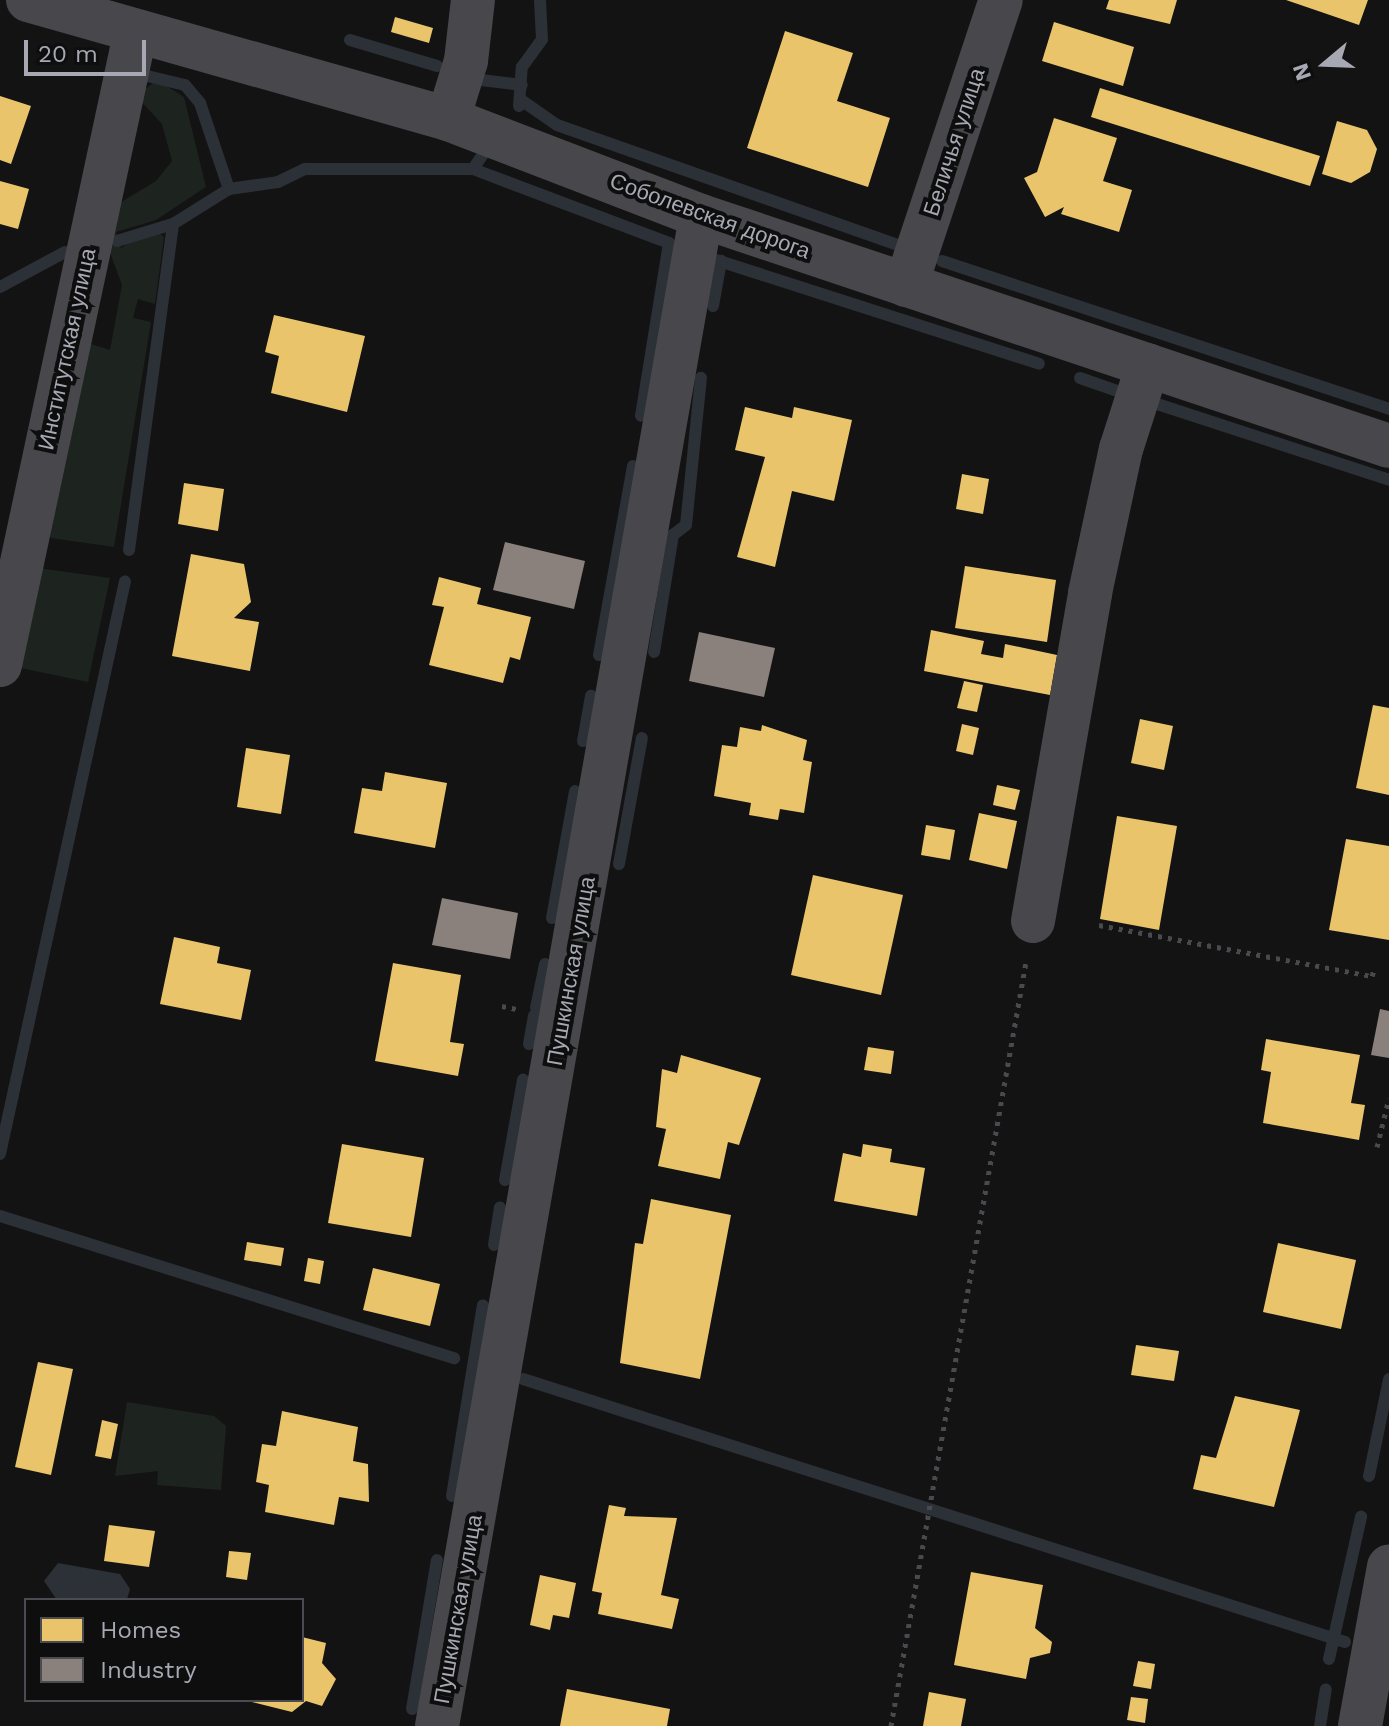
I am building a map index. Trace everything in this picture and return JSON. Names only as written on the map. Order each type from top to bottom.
[{"type":"street","name":"Соболевская дорога","points":[[28,0],[128,57],[448,119],[701,216],[906,285],[1140,388],[1389,446]]},
{"type":"street","points":[[448,119],[466,61],[473,0]]},
{"type":"street","name":"Беличья улица","points":[[906,285],[1001,0]]},
{"type":"street","name":"Институтская улица","points":[[0,665],[128,57]]},
{"type":"street","name":"Пушкинская улица","points":[[437,1726],[701,216]]},
{"type":"street","points":[[1033,921],[1090,593],[1140,388]]},
{"type":"street","points":[[1360,1726],[1389,1567]]},
{"type":"path","points":[[891,1726],[1033,921]]},
{"type":"path","points":[[1099,925],[1372,976],[1375,967]]},
{"type":"path","points":[[502,1006],[518,1010]]},
{"type":"path","points":[[1377,1147],[1389,1098]]},
{"type":"shaded area","points":[[157,80],[184,97],[206,187],[156,220],[116,232],[121,248],[153,228],[164,237],[155,304],[138,299],[133,318],[151,322],[114,547],[51,538],[41,522],[85,342],[110,350],[122,285],[105,239],[113,207],[156,181],[172,161],[162,124],[136,96]]},
{"type":"shaded area","points":[[31,567],[110,578],[88,682],[11,666]]},
{"type":"shaded area","points":[[127,1402],[214,1416],[226,1426],[221,1490],[157,1485],[158,1471],[115,1476]]},
{"type":"shaded area","points":[[58,1563],[120,1574],[130,1589],[127,1598],[56,1598],[44,1581]]},
{"type":"building: Homes","points":[[1109,0],[1177,0],[1170,24],[1106,9]]},
{"type":"building: Homes","points":[[1286,0],[1368,0],[1359,25]]},
{"type":"building: Homes","points":[[395,17],[433,28],[429,43],[391,32]]},
{"type":"building: Homes","points":[[1054,22],[1134,47],[1123,86],[1042,61]]},
{"type":"building: Homes","points":[[785,31],[853,53],[837,101],[890,118],[868,187],[747,148]]},
{"type":"building: Homes","points":[[1100,88],[1320,156],[1310,186],[1091,117]]},
{"type":"building: Homes","points":[[0,96],[31,106],[11,164],[0,160]]},
{"type":"building: Homes","points":[[1054,118],[1117,138],[1103,181],[1132,190],[1119,232],[1061,214],[1064,207],[1045,217],[1024,178],[1037,172]]},
{"type":"building: Homes","points":[[1337,121],[1367,130],[1377,149],[1370,172],[1351,183],[1322,174]]},
{"type":"building: Homes","points":[[0,181],[29,189],[18,229],[0,224]]},
{"type":"building: Homes","points":[[274,315],[365,336],[347,412],[271,393],[279,356],[265,352]]},
{"type":"building: Homes","points":[[745,407],[792,418],[794,407],[852,420],[834,501],[792,491],[775,567],[737,557],[765,457],[735,450]]},
{"type":"building: Homes","points":[[962,474],[989,479],[983,514],[956,509]]},
{"type":"building: Homes","points":[[184,483],[224,489],[218,531],[178,524]]},
{"type":"building: Homes","points":[[191,554],[244,564],[251,602],[234,618],[259,622],[250,671],[172,656]]},
{"type":"building: Homes","points":[[965,566],[1056,580],[1047,642],[955,628]]},
{"type":"building: Homes","points":[[439,577],[481,588],[477,604],[531,617],[520,660],[510,657],[503,683],[429,665],[444,607],[432,605]]},
{"type":"building: Homes","points":[[931,630],[984,641],[981,654],[1003,658],[1005,644],[1057,655],[1050,695],[924,671]]},
{"type":"building: Homes","points":[[964,681],[983,685],[977,712],[957,708]]},
{"type":"building: Homes","points":[[1373,705],[1389,708],[1389,795],[1356,788]]},
{"type":"building: Homes","points":[[1140,719],[1173,726],[1164,770],[1131,763]]},
{"type":"building: Homes","points":[[962,724],[979,728],[973,755],[956,751]]},
{"type":"building: Homes","points":[[762,725],[807,740],[803,760],[812,762],[804,813],[780,809],[778,820],[749,815],[751,803],[714,796],[722,745],[737,747],[740,727],[761,731]]},
{"type":"building: Homes","points":[[246,748],[290,755],[281,814],[237,807]]},
{"type":"building: Homes","points":[[385,772],[447,783],[435,848],[354,833],[362,788],[382,791]]},
{"type":"building: Homes","points":[[997,785],[1020,790],[1015,810],[993,805]]},
{"type":"building: Homes","points":[[979,813],[1017,821],[1007,869],[969,860]]},
{"type":"building: Homes","points":[[1117,816],[1177,826],[1159,930],[1100,919]]},
{"type":"building: Homes","points":[[926,825],[955,830],[950,860],[921,855]]},
{"type":"building: Homes","points":[[1346,839],[1389,846],[1389,940],[1329,930]]},
{"type":"building: Homes","points":[[813,875],[903,895],[881,995],[791,975]]},
{"type":"building: Homes","points":[[174,937],[220,947],[217,963],[251,970],[241,1020],[160,1004]]},
{"type":"building: Homes","points":[[393,963],[461,975],[450,1042],[464,1044],[458,1076],[375,1061]]},
{"type":"building: Homes","points":[[1266,1039],[1360,1055],[1351,1103],[1365,1105],[1359,1140],[1263,1123],[1271,1072],[1261,1070]]},
{"type":"building: Homes","points":[[868,1047],[894,1051],[891,1074],[864,1070]]},
{"type":"building: Homes","points":[[681,1055],[761,1078],[739,1145],[728,1142],[720,1179],[658,1166],[666,1129],[656,1127],[662,1069],[677,1073]]},
{"type":"building: Homes","points":[[342,1144],[424,1158],[411,1237],[328,1223]]},
{"type":"building: Homes","points":[[863,1144],[892,1149],[890,1162],[925,1168],[917,1216],[834,1201],[843,1153],[861,1157]]},
{"type":"building: Homes","points":[[651,1199],[731,1215],[700,1379],[620,1363],[635,1243],[643,1244]]},
{"type":"building: Homes","points":[[247,1242],[284,1248],[281,1266],[244,1260]]},
{"type":"building: Homes","points":[[1278,1243],[1356,1260],[1341,1329],[1263,1312]]},
{"type":"building: Homes","points":[[308,1258],[324,1261],[320,1284],[304,1281]]},
{"type":"building: Homes","points":[[373,1268],[440,1284],[430,1326],[363,1310]]},
{"type":"building: Homes","points":[[1136,1345],[1179,1351],[1174,1381],[1131,1375]]},
{"type":"building: Homes","points":[[38,1362],[73,1369],[51,1475],[15,1467]]},
{"type":"building: Homes","points":[[1235,1396],[1300,1410],[1274,1507],[1193,1489],[1201,1455],[1216,1458]]},
{"type":"building: Homes","points":[[282,1411],[358,1427],[353,1461],[368,1464],[369,1502],[339,1497],[334,1525],[265,1512],[269,1485],[256,1482],[262,1444],[276,1446]]},
{"type":"building: Homes","points":[[102,1420],[118,1424],[111,1459],[95,1456]]},
{"type":"building: Homes","points":[[609,1505],[626,1508],[624,1516],[677,1518],[661,1595],[679,1599],[672,1629],[598,1614],[602,1593],[592,1591]]},
{"type":"building: Homes","points":[[109,1525],[155,1531],[149,1567],[104,1561]]},
{"type":"building: Homes","points":[[229,1551],[251,1553],[247,1580],[226,1577]]},
{"type":"building: Homes","points":[[971,1572],[1043,1585],[1035,1628],[1052,1642],[1050,1653],[1030,1658],[1026,1679],[954,1665]]},
{"type":"building: Homes","points":[[540,1575],[576,1583],[569,1618],[553,1615],[550,1630],[530,1625]]},
{"type":"building: Homes","points":[[304,1638],[326,1643],[322,1663],[336,1679],[322,1706],[306,1701],[292,1712],[252,1702],[304,1702]]},
{"type":"building: Homes","points":[[1138,1661],[1155,1664],[1151,1689],[1133,1686]]},
{"type":"building: Homes","points":[[567,1689],[670,1709],[667,1726],[560,1726]]},
{"type":"building: Homes","points":[[929,1692],[966,1699],[961,1726],[923,1726]]},
{"type":"building: Homes","points":[[1131,1697],[1148,1699],[1145,1723],[1127,1720]]},
{"type":"building: Industry","points":[[505,542],[585,561],[574,609],[493,590]]},
{"type":"building: Industry","points":[[699,632],[775,648],[764,697],[689,681]]},
{"type":"building: Industry","points":[[442,898],[518,913],[510,959],[432,945]]},
{"type":"building: Industry","points":[[1380,1009],[1389,1011],[1389,1058],[1371,1055]]},
{"type":"waterway","points":[[519,106],[522,67],[542,39],[540,0]]},
{"type":"waterway","points":[[350,40],[437,66]]},
{"type":"waterway","points":[[143,75],[185,85],[200,103],[229,189]]},
{"type":"waterway","points":[[481,80],[522,85]]},
{"type":"waterway","points":[[521,100],[557,125],[898,245]]},
{"type":"waterway","points":[[117,241],[173,224],[229,189],[278,182],[305,169],[473,169],[483,154]]},
{"type":"waterway","points":[[473,169],[669,243],[641,416]]},
{"type":"waterway","points":[[129,550],[173,224]]},
{"type":"waterway","points":[[0,287],[65,252]]},
{"type":"waterway","points":[[716,260],[1039,364]]},
{"type":"waterway","points":[[713,306],[721,261]]},
{"type":"waterway","points":[[942,261],[1389,409]]},
{"type":"waterway","points":[[654,652],[673,535],[686,525],[701,378]]},
{"type":"waterway","points":[[1080,378],[1123,393]]},
{"type":"waterway","points":[[1151,402],[1389,480]]},
{"type":"waterway","points":[[599,655],[633,466]]},
{"type":"waterway","points":[[0,1154],[125,581]]},
{"type":"waterway","points":[[583,741],[591,696]]},
{"type":"waterway","points":[[619,864],[642,738]]},
{"type":"waterway","points":[[552,918],[575,791]]},
{"type":"waterway","points":[[536,1008],[545,964]]},
{"type":"waterway","points":[[529,1044],[534,1015]]},
{"type":"waterway","points":[[505,1180],[523,1080]]},
{"type":"waterway","points":[[494,1245],[500,1207]]},
{"type":"waterway","points":[[0,1216],[454,1358]]},
{"type":"waterway","points":[[452,1496],[483,1305]]},
{"type":"waterway","points":[[523,1379],[1345,1642]]},
{"type":"waterway","points":[[1369,1476],[1389,1379]]},
{"type":"waterway","points":[[1329,1659],[1361,1517]]},
{"type":"waterway","points":[[412,1709],[437,1560]]},
{"type":"waterway","points":[[1320,1726],[1326,1689]]}]
